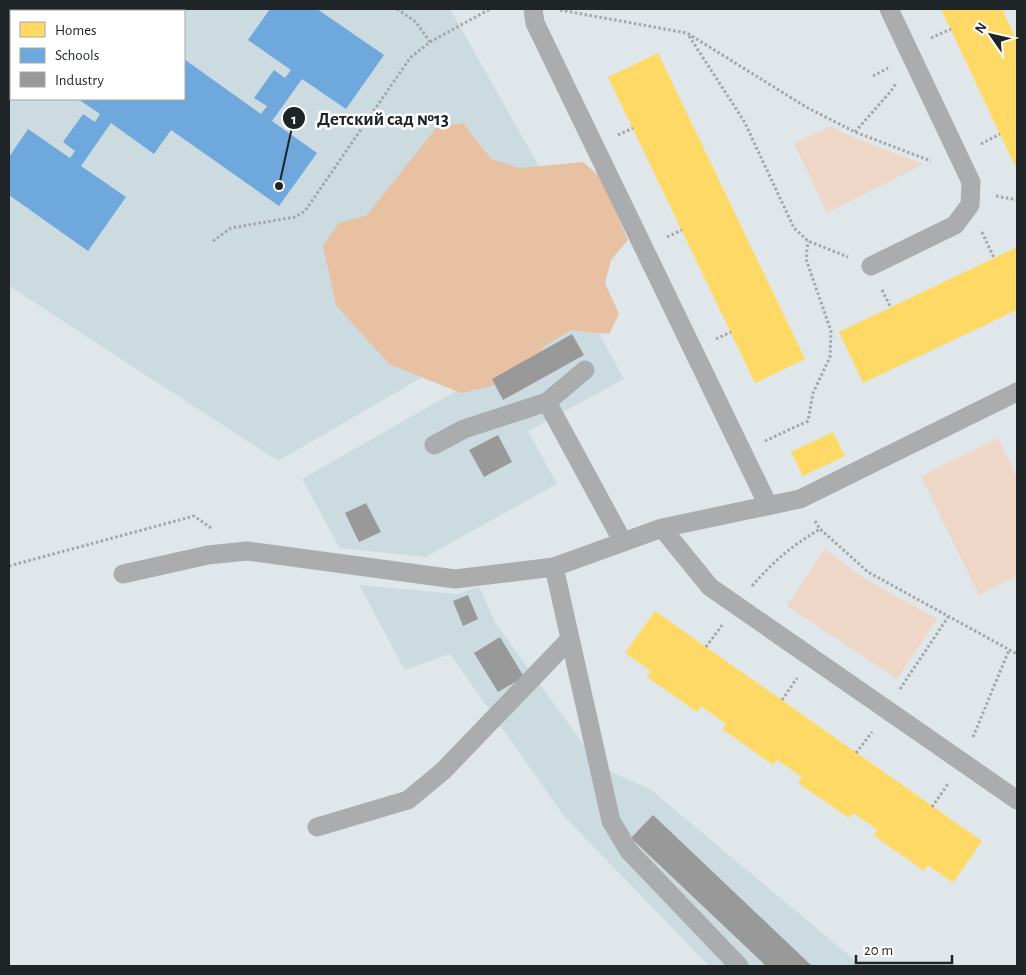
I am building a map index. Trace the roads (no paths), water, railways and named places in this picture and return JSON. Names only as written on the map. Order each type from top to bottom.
[{"type":"lane","points":[[533,9],[535,23],[768,506]]},
{"type":"lane","points":[[871,266],[955,225],[970,206],[971,182],[889,9]]},
{"type":"lane","points":[[434,445],[464,429],[547,402],[585,370]]},
{"type":"lane","points":[[123,574],[208,555],[247,551],[455,579],[554,567],[662,528],[800,499],[1017,393]]},
{"type":"lane","points":[[547,402],[623,542]]},
{"type":"lane","points":[[662,528],[710,586],[1017,800]]},
{"type":"lane","points":[[554,567],[611,821],[628,851],[739,966]]},
{"type":"lane","points":[[317,827],[408,800],[443,771],[570,639]]},
{"type":"place","name":"Детский сад №13","points":[[279,186]]}]
